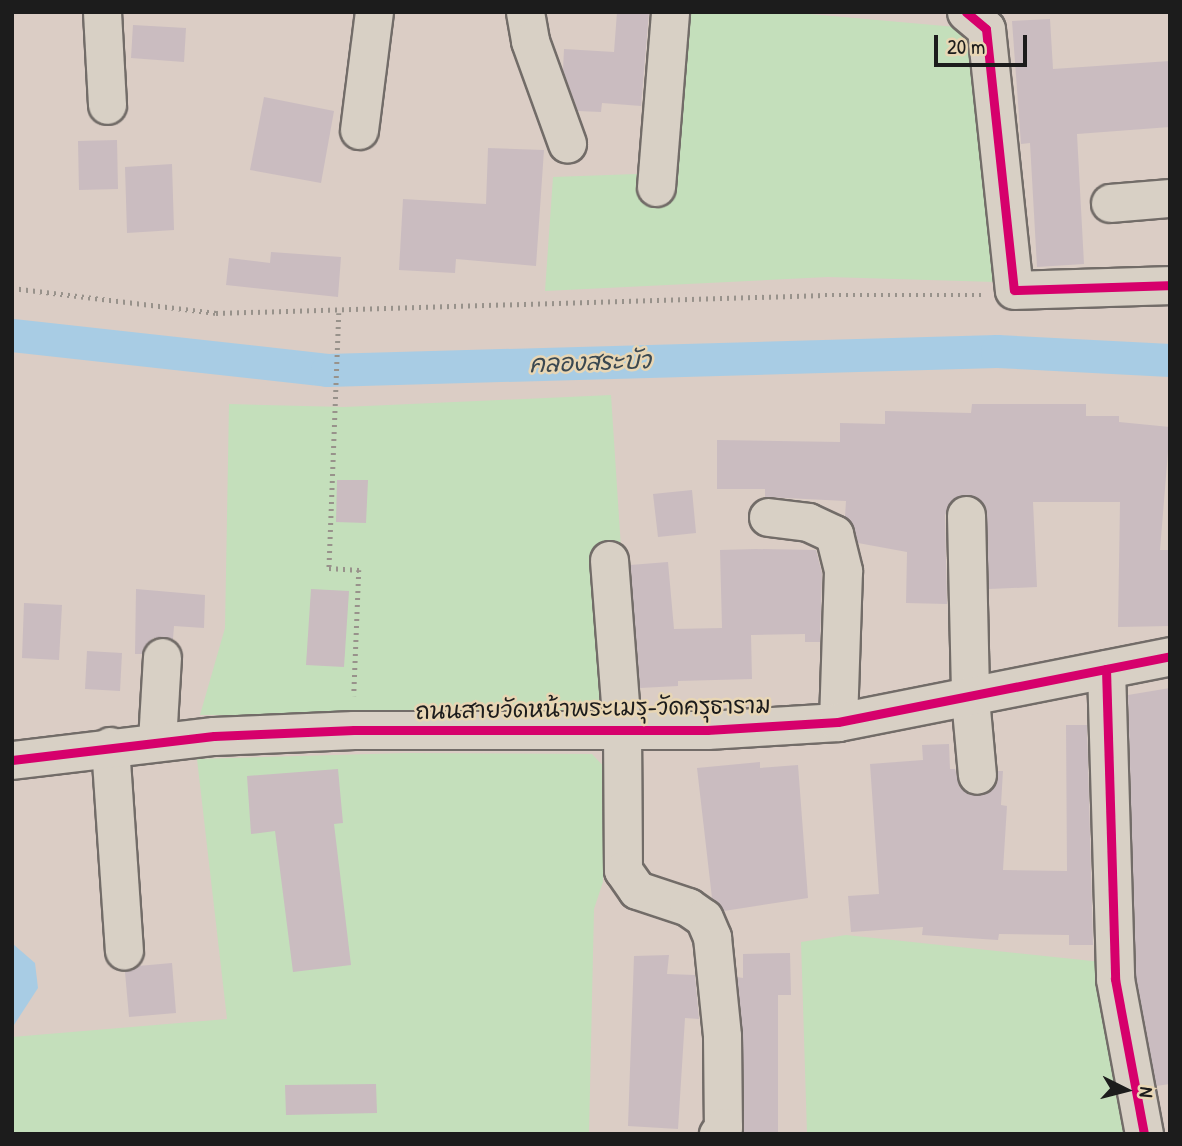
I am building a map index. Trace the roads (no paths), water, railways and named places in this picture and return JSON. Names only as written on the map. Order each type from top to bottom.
[{"type":"street","points":[[102,12],[107,106]]},
{"type":"street","points":[[359,130],[374,12]]},
{"type":"street","points":[[525,12],[530,41],[567,143]]},
{"type":"street","points":[[656,187],[670,12]]},
{"type":"street","points":[[966,12],[986,29],[1014,290],[1170,285]]},
{"type":"street","points":[[1110,203],[1170,198]]},
{"type":"street","points":[[966,514],[970,698],[977,775]]},
{"type":"street","points":[[768,517],[808,522],[834,534],[843,571],[838,722]]},
{"type":"street","points":[[609,560],[622,729],[623,870],[637,890],[704,918],[712,937],[722,1036],[723,1127],[718,1134]]},
{"type":"street","name":"ถนนสายวัดหน้าพระเมรุ-วัดครุธาราม","points":[[12,760],[157,741],[354,730],[622,729],[838,722],[970,698],[1170,656]]},
{"type":"street","points":[[157,741],[162,657]]},
{"type":"street","points":[[1106,669],[1115,979],[1144,1134]]},
{"type":"street","points":[[110,746],[124,951]]},
{"type":"water","points":[[13,944],[35,963],[38,988],[12,1028]]},
{"type":"waterway","name":"คลองสระบัว","points":[[12,335],[327,370],[997,351],[1170,360]]}]
